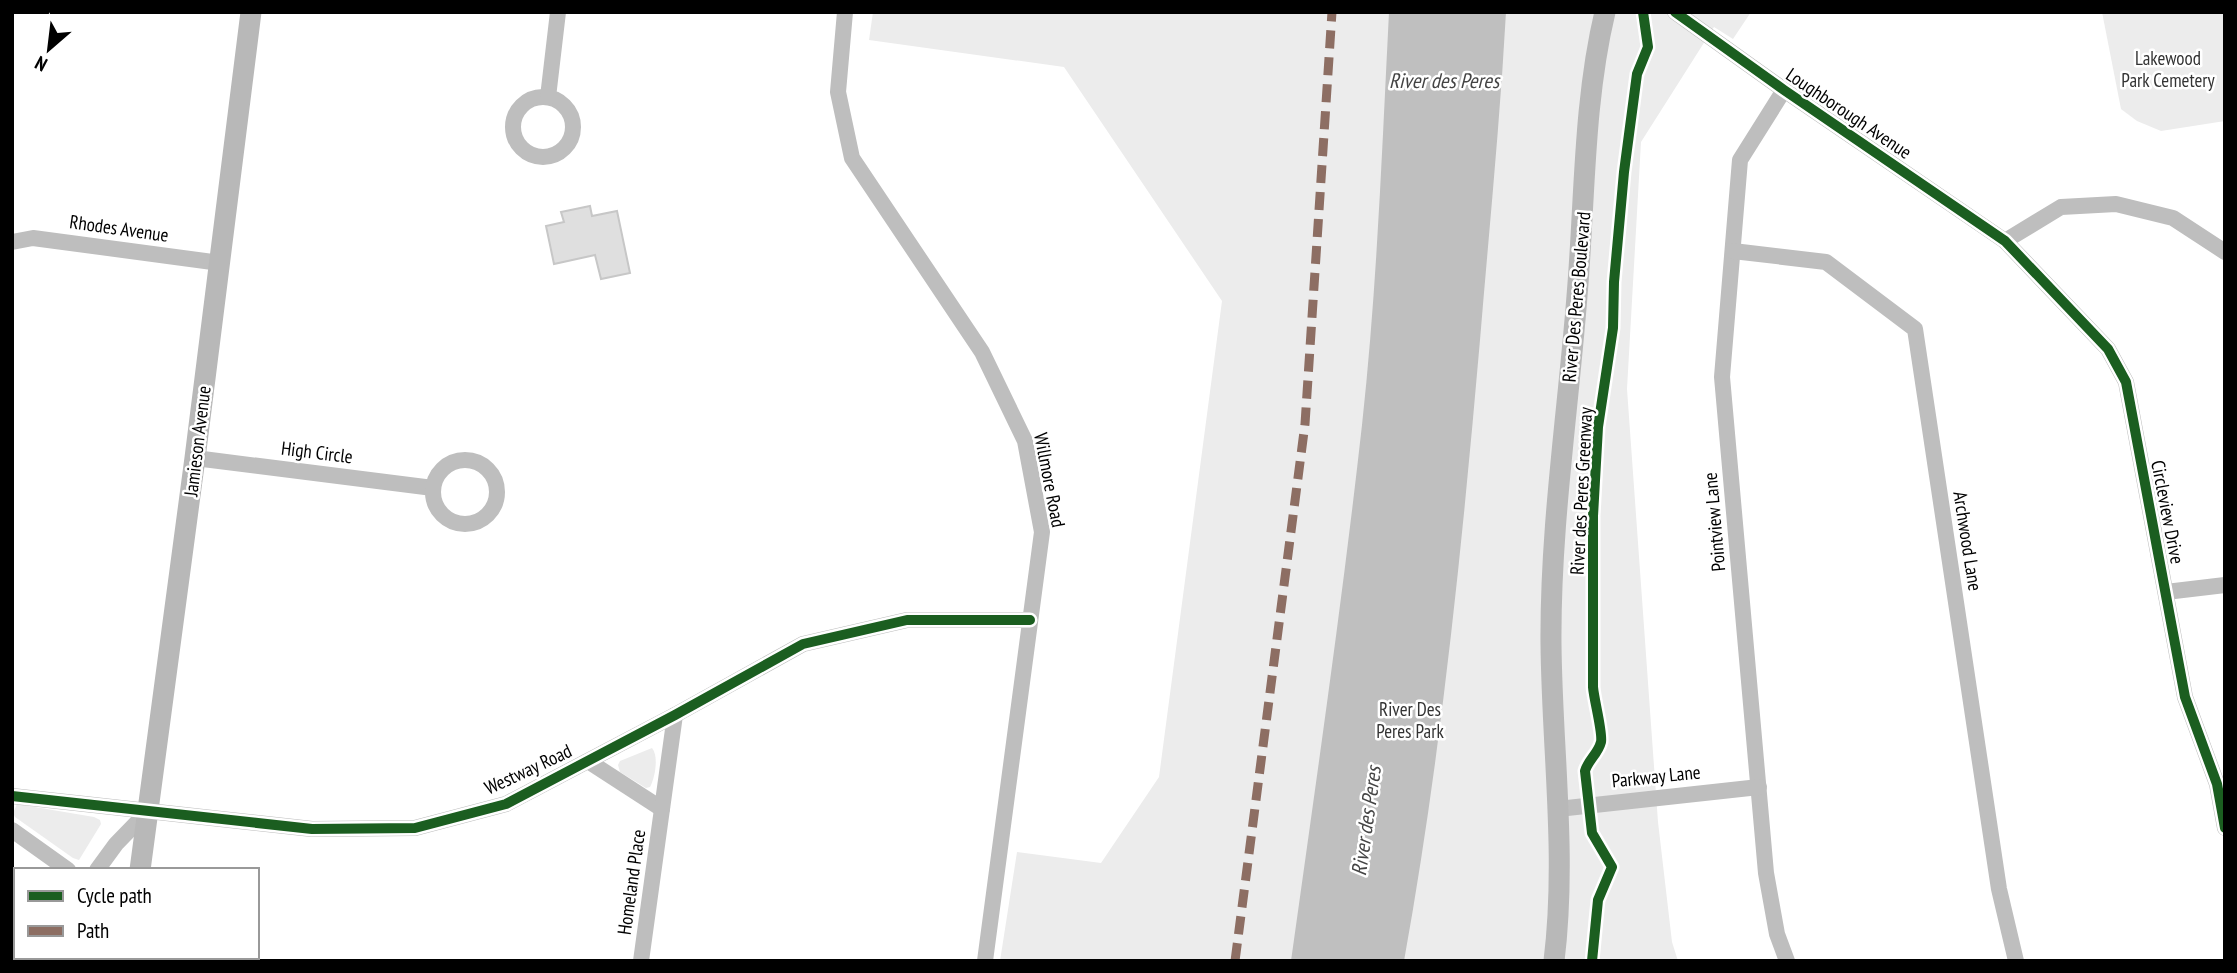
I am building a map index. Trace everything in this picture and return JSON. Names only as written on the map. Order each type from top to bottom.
[{"type":"main road","name":"Jamieson Avenue","points":[[140,868],[251,12]]},
{"type":"main road","name":"River Des Peres Boulevard","points":[[1554,961],[1559,893],[1558,809],[1551,680],[1553,566],[1592,93],[1605,12]]},
{"type":"street","points":[[548,97],[558,12]]},
{"type":"street","name":"Willmore Road","points":[[845,12],[838,92],[852,158],[982,352],[1025,441],[1042,532],[985,961]]},
{"type":"street","name":"Loughborough Avenue","points":[[1675,12],[2005,241]]},
{"type":"street","name":"Pointview Lane","points":[[1784,90],[1740,160],[1721,377],[1766,873],[1777,934],[1787,961]]},
{"type":"street","points":[[2005,241],[2062,208],[2116,204],[2173,218],[2225,252]]},
{"type":"street","name":"Rhodes Avenue","points":[[12,242],[33,238],[220,263]]},
{"type":"street","name":"Circleview Drive","points":[[2005,241],[2108,349],[2126,382],[2185,697],[2221,788],[2225,828]]},
{"type":"street","name":"Archwood Lane","points":[[1733,251],[1826,262],[1915,329],[1999,889],[2016,961]]},
{"type":"street","name":"High Circle","points":[[195,458],[433,488]]},
{"type":"street","points":[[466,461],[477,463],[492,477],[496,498],[484,518],[474,523],[462,524],[443,516],[436,507],[433,488],[435,480],[446,466],[466,461]]},
{"type":"street","points":[[2166,592],[2225,585]]},
{"type":"street","name":"Westway Road","points":[[12,796],[313,829],[415,828],[506,804],[803,644],[907,620],[1030,620]]},
{"type":"street","name":"Homeland Place","points":[[641,961],[675,715]]},
{"type":"street","name":"Homeland Place","points":[[588,761],[662,809]]},
{"type":"street","name":"Parkway Lane","points":[[1558,809],[1759,787]]},
{"type":"street","points":[[99,868],[123,836],[148,811]]},
{"type":"street","points":[[12,830],[65,868]]},
{"type":"green space","name":"River Des Peres Park","points":[[873,12],[1751,12],[1733,39],[1714,27],[1641,142],[1627,389],[1658,822],[1672,942],[1678,961],[1000,961],[1017,852],[1101,863],[1159,777],[1222,301],[1064,67],[869,40]]},
{"type":"green space","name":"Lakewood Park Cemetery","points":[[2102,12],[2225,12],[2225,121],[2161,131],[2137,121],[2121,109]]},
{"type":"green space","points":[[652,748],[656,761],[655,773],[650,787],[646,788],[620,772],[618,765],[620,761]]},
{"type":"green space","points":[[17,804],[94,817],[100,820],[101,824],[79,860],[15,817],[13,813]]},
{"type":"water","name":"River des Peres","points":[[1389,12],[1506,12],[1458,573],[1440,729],[1404,961],[1291,961],[1362,425],[1375,271]]},
{"type":"building","points":[[590,206],[592,216],[617,211],[630,273],[601,279],[595,255],[554,264],[546,226],[564,222],[561,212]]},
{"type":"marked path","points":[[1235,961],[1305,424],[1332,12]]},
{"type":"cycle path","name":"River des Peres Greenway","points":[[1592,961],[1598,900],[1612,867],[1592,833],[1585,771],[1601,742],[1593,687],[1593,516],[1598,427],[1613,328],[1614,282],[1624,172],[1637,74],[1648,47],[1643,12]]},
{"type":"cycle path","points":[[1675,12],[2005,241],[2108,349],[2126,382],[2185,697],[2217,784],[2225,828]]},
{"type":"cycle path","points":[[12,796],[312,829],[415,828],[506,804],[803,644],[907,620],[1030,620]]}]
